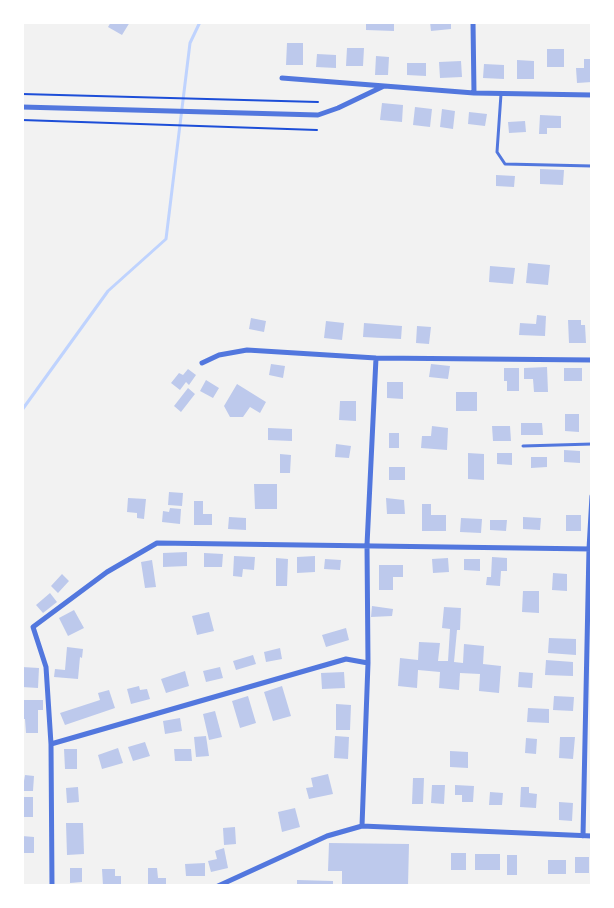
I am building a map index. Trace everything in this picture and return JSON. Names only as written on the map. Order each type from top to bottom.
[{"type":"street","points":[[473,22],[474,93]]},
{"type":"street","points":[[282,78],[474,93],[592,95]]},
{"type":"street","points":[[22,107],[318,115],[384,86]]},
{"type":"street","points":[[202,363],[219,355],[247,350],[376,358],[592,360]]},
{"type":"street","points":[[362,826],[368,663],[367,545],[376,358]]},
{"type":"street","points":[[583,836],[592,496]]},
{"type":"street","points":[[52,886],[51,744],[46,667],[33,627],[107,572],[157,543],[590,549]]},
{"type":"street","points":[[51,744],[346,659],[368,663]]},
{"type":"street","points":[[218,886],[327,836],[362,826],[592,836]]},
{"type":"lane","points":[[501,94],[497,152],[505,164],[592,166]]},
{"type":"lane","points":[[523,446],[592,444]]},
{"type":"path","points":[[22,94],[318,102]]},
{"type":"path","points":[[22,120],[317,130]]},
{"type":"building","points":[[111,22],[130,22],[122,35],[108,27]]},
{"type":"building","points":[[366,22],[394,22],[394,31],[366,30]]},
{"type":"building","points":[[430,22],[451,22],[451,29],[431,31]]},
{"type":"building","points":[[287,43],[303,43],[303,65],[286,65]]},
{"type":"building","points":[[347,48],[364,48],[363,66],[346,66]]},
{"type":"building","points":[[547,49],[564,49],[564,67],[547,67]]},
{"type":"building","points":[[317,54],[336,55],[336,68],[316,67]]},
{"type":"building","points":[[376,56],[389,57],[388,75],[375,75]]},
{"type":"building","points":[[584,59],[592,59],[592,82],[577,83],[576,68],[584,68]]},
{"type":"building","points":[[517,60],[534,61],[534,79],[517,79]]},
{"type":"building","points":[[461,61],[462,77],[440,78],[439,62]]},
{"type":"building","points":[[407,63],[426,63],[426,76],[407,75]]},
{"type":"building","points":[[484,64],[504,65],[504,79],[483,78]]},
{"type":"building","points":[[382,103],[403,105],[402,122],[380,120]]},
{"type":"building","points":[[415,107],[432,109],[430,127],[413,125]]},
{"type":"building","points":[[442,109],[455,111],[453,129],[440,127]]},
{"type":"building","points":[[469,112],[487,114],[485,126],[468,124]]},
{"type":"building","points":[[540,115],[561,116],[561,128],[547,128],[547,134],[539,134]]},
{"type":"building","points":[[525,121],[526,132],[509,133],[508,122]]},
{"type":"building","points":[[540,169],[564,170],[563,185],[540,184]]},
{"type":"building","points":[[496,175],[515,176],[514,187],[496,186]]},
{"type":"building","points":[[528,263],[550,265],[548,285],[526,283]]},
{"type":"building","points":[[490,266],[515,268],[513,284],[489,282]]},
{"type":"building","points":[[537,315],[546,316],[545,336],[519,335],[520,323],[536,324]]},
{"type":"building","points":[[251,318],[266,321],[264,332],[249,329]]},
{"type":"building","points":[[568,320],[581,320],[581,325],[585,325],[586,343],[569,343]]},
{"type":"building","points":[[326,321],[344,323],[342,340],[324,338]]},
{"type":"building","points":[[364,323],[402,326],[401,339],[363,337]]},
{"type":"building","points":[[417,326],[431,327],[429,344],[416,343]]},
{"type":"building","points":[[271,364],[285,366],[283,378],[269,375]]},
{"type":"building","points":[[431,364],[450,366],[448,379],[429,377]]},
{"type":"building","points":[[547,367],[548,392],[534,392],[533,379],[524,379],[524,368]]},
{"type":"building","points":[[504,368],[519,368],[519,391],[507,391]]},
{"type":"building","points":[[564,368],[582,368],[582,381],[564,381]]},
{"type":"building","points":[[188,369],[196,375],[189,385],[186,382],[180,390],[171,383],[179,373],[183,375]]},
{"type":"building","points":[[206,380],[219,388],[213,398],[200,391]]},
{"type":"building","points":[[387,382],[403,382],[403,399],[387,398]]},
{"type":"building","points":[[237,384],[266,402],[260,413],[250,407],[243,417],[230,417],[224,406]]},
{"type":"building","points":[[188,388],[195,394],[181,412],[174,406]]},
{"type":"building","points":[[456,392],[477,392],[477,411],[456,411]]},
{"type":"building","points":[[340,401],[356,401],[356,421],[339,420]]},
{"type":"building","points":[[565,414],[579,414],[579,432],[565,431]]},
{"type":"building","points":[[521,423],[542,423],[543,435],[521,435]]},
{"type":"building","points":[[432,426],[448,428],[447,450],[421,448],[422,436],[431,436]]},
{"type":"building","points":[[492,426],[510,426],[511,441],[493,441]]},
{"type":"building","points":[[268,428],[292,429],[292,441],[268,440]]},
{"type":"building","points":[[389,433],[399,433],[399,448],[389,448]]},
{"type":"building","points":[[336,444],[351,446],[349,458],[335,457]]},
{"type":"building","points":[[564,450],[580,451],[580,463],[564,462]]},
{"type":"building","points":[[468,453],[484,454],[484,480],[468,479]]},
{"type":"building","points":[[497,453],[512,453],[512,465],[497,464]]},
{"type":"building","points":[[280,454],[291,455],[290,473],[280,473]]},
{"type":"building","points":[[531,457],[547,457],[547,467],[531,468]]},
{"type":"building","points":[[389,467],[405,467],[405,480],[389,480]]},
{"type":"building","points":[[254,484],[277,484],[277,509],[255,509]]},
{"type":"building","points":[[169,492],[183,493],[182,506],[168,505]]},
{"type":"building","points":[[128,498],[146,499],[144,519],[137,518],[137,513],[127,512]]},
{"type":"building","points":[[386,498],[404,500],[405,514],[387,514]]},
{"type":"building","points":[[194,501],[203,501],[203,514],[212,514],[212,525],[194,525]]},
{"type":"building","points":[[422,504],[431,504],[431,515],[446,515],[446,531],[422,531]]},
{"type":"building","points":[[170,508],[181,509],[180,524],[162,522],[163,511],[169,512]]},
{"type":"building","points":[[566,515],[581,515],[581,531],[566,531]]},
{"type":"building","points":[[229,517],[246,518],[246,530],[228,529]]},
{"type":"building","points":[[523,517],[541,518],[540,530],[523,529]]},
{"type":"building","points":[[461,518],[482,519],[481,533],[460,532]]},
{"type":"building","points":[[490,520],[507,520],[506,531],[490,530]]},
{"type":"building","points":[[187,552],[187,566],[163,567],[163,553]]},
{"type":"building","points":[[204,553],[223,554],[222,567],[204,567]]},
{"type":"building","points":[[234,556],[255,557],[254,570],[243,569],[242,577],[233,576]]},
{"type":"building","points":[[315,556],[315,572],[297,573],[297,557]]},
{"type":"building","points":[[492,557],[507,558],[507,571],[501,571],[500,586],[486,585],[487,577],[491,577]]},
{"type":"building","points":[[276,558],[288,559],[287,586],[276,586]]},
{"type":"building","points":[[448,558],[449,572],[433,573],[432,559]]},
{"type":"building","points":[[325,559],[341,560],[340,570],[324,569]]},
{"type":"building","points":[[464,559],[480,559],[480,571],[464,570]]},
{"type":"building","points":[[152,560],[156,587],[145,588],[141,562]]},
{"type":"building","points":[[379,565],[403,565],[403,577],[393,577],[393,590],[379,590]]},
{"type":"building","points":[[553,573],[567,574],[567,591],[552,590]]},
{"type":"building","points":[[62,574],[69,581],[58,593],[51,586]]},
{"type":"building","points":[[523,591],[539,591],[539,613],[522,612]]},
{"type":"building","points":[[50,593],[57,602],[43,613],[36,605]]},
{"type":"building","points":[[372,606],[393,609],[392,616],[371,617]]},
{"type":"building","points":[[444,607],[461,608],[454,662],[463,663],[464,644],[484,646],[483,664],[501,666],[499,693],[479,691],[480,674],[460,673],[459,690],[439,688],[440,672],[418,670],[417,688],[398,686],[400,658],[418,660],[419,642],[440,643],[438,661],[448,661],[450,629],[442,628]]},
{"type":"building","points":[[74,610],[84,628],[68,636],[59,618]]},
{"type":"building","points":[[209,612],[214,631],[197,635],[192,616]]},
{"type":"building","points":[[346,628],[349,640],[326,647],[322,635]]},
{"type":"building","points":[[549,638],[576,639],[576,655],[548,653]]},
{"type":"building","points":[[67,647],[83,649],[78,679],[54,677],[55,669],[65,670]]},
{"type":"building","points":[[280,648],[282,659],[266,662],[264,652]]},
{"type":"building","points":[[253,655],[256,664],[236,670],[233,661]]},
{"type":"building","points":[[546,660],[573,662],[573,676],[545,675]]},
{"type":"building","points":[[22,667],[39,668],[38,688],[22,687]]},
{"type":"building","points":[[220,667],[223,678],[206,682],[203,671]]},
{"type":"building","points":[[185,671],[189,686],[166,693],[161,679]]},
{"type":"building","points":[[344,672],[345,688],[322,689],[321,673]]},
{"type":"building","points":[[519,672],[533,673],[532,688],[518,687]]},
{"type":"building","points":[[139,686],[140,690],[147,689],[150,699],[131,704],[127,689]]},
{"type":"building","points":[[282,686],[291,716],[273,721],[264,692]]},
{"type":"building","points":[[109,690],[115,708],[65,725],[60,713],[100,700],[98,693]]},
{"type":"building","points":[[248,696],[256,723],[240,728],[232,701]]},
{"type":"building","points":[[554,696],[574,697],[573,711],[553,710]]},
{"type":"building","points":[[24,700],[43,700],[43,710],[38,710],[38,733],[26,733],[25,719],[22,719]]},
{"type":"building","points":[[336,704],[351,705],[350,730],[336,730]]},
{"type":"building","points":[[528,708],[549,709],[549,723],[527,722]]},
{"type":"building","points":[[215,711],[222,737],[209,740],[203,714]]},
{"type":"building","points":[[180,718],[182,731],[165,734],[163,721]]},
{"type":"building","points":[[206,736],[209,756],[196,757],[194,737]]},
{"type":"building","points":[[335,736],[349,737],[348,759],[334,758]]},
{"type":"building","points":[[560,737],[575,737],[573,759],[559,758]]},
{"type":"building","points":[[526,738],[537,739],[536,754],[525,753]]},
{"type":"building","points":[[145,742],[150,756],[133,761],[128,747]]},
{"type":"building","points":[[118,748],[123,763],[102,769],[98,755]]},
{"type":"building","points":[[64,749],[77,749],[77,769],[65,769]]},
{"type":"building","points":[[174,749],[191,749],[192,761],[175,761]]},
{"type":"building","points":[[450,751],[468,752],[468,768],[450,767]]},
{"type":"building","points":[[328,774],[333,794],[309,799],[306,788],[313,787],[311,778]]},
{"type":"building","points":[[25,775],[34,776],[33,791],[22,791]]},
{"type":"building","points":[[413,778],[424,778],[423,804],[412,804]]},
{"type":"building","points":[[432,785],[445,785],[444,804],[431,803]]},
{"type":"building","points":[[455,785],[474,786],[473,802],[462,802],[462,795],[455,795]]},
{"type":"building","points":[[78,787],[79,802],[67,803],[66,788]]},
{"type":"building","points":[[521,787],[529,787],[529,793],[537,794],[536,808],[520,807]]},
{"type":"building","points":[[490,792],[503,793],[502,805],[489,805]]},
{"type":"building","points":[[22,797],[33,797],[33,817],[22,817]]},
{"type":"building","points":[[559,802],[573,803],[572,821],[559,820]]},
{"type":"building","points":[[295,808],[300,827],[282,832],[278,812]]},
{"type":"building","points":[[66,823],[83,823],[84,854],[67,855]]},
{"type":"building","points":[[235,827],[236,844],[224,845],[223,828]]},
{"type":"building","points":[[22,836],[34,837],[34,853],[22,853]]},
{"type":"building","points":[[329,843],[409,844],[408,886],[342,886],[342,871],[328,871]]},
{"type":"building","points":[[224,848],[228,868],[211,872],[208,861],[217,859],[215,851]]},
{"type":"building","points":[[451,853],[466,853],[466,870],[451,870]]},
{"type":"building","points":[[475,854],[500,854],[500,870],[475,870]]},
{"type":"building","points":[[507,855],[517,855],[517,875],[507,875]]},
{"type":"building","points":[[575,857],[589,857],[589,873],[575,873]]},
{"type":"building","points":[[548,860],[566,860],[566,874],[548,874]]},
{"type":"building","points":[[205,863],[205,876],[186,876],[185,864]]},
{"type":"building","points":[[70,868],[82,868],[82,882],[70,883]]},
{"type":"building","points":[[148,868],[157,868],[158,878],[166,878],[166,886],[148,886]]},
{"type":"building","points":[[102,869],[115,869],[115,876],[121,876],[121,886],[103,886]]},
{"type":"building","points":[[297,880],[333,881],[333,886],[297,886]]},
{"type":"waterway","points":[[22,410],[108,291],[166,239],[190,43],[200,22]]}]
